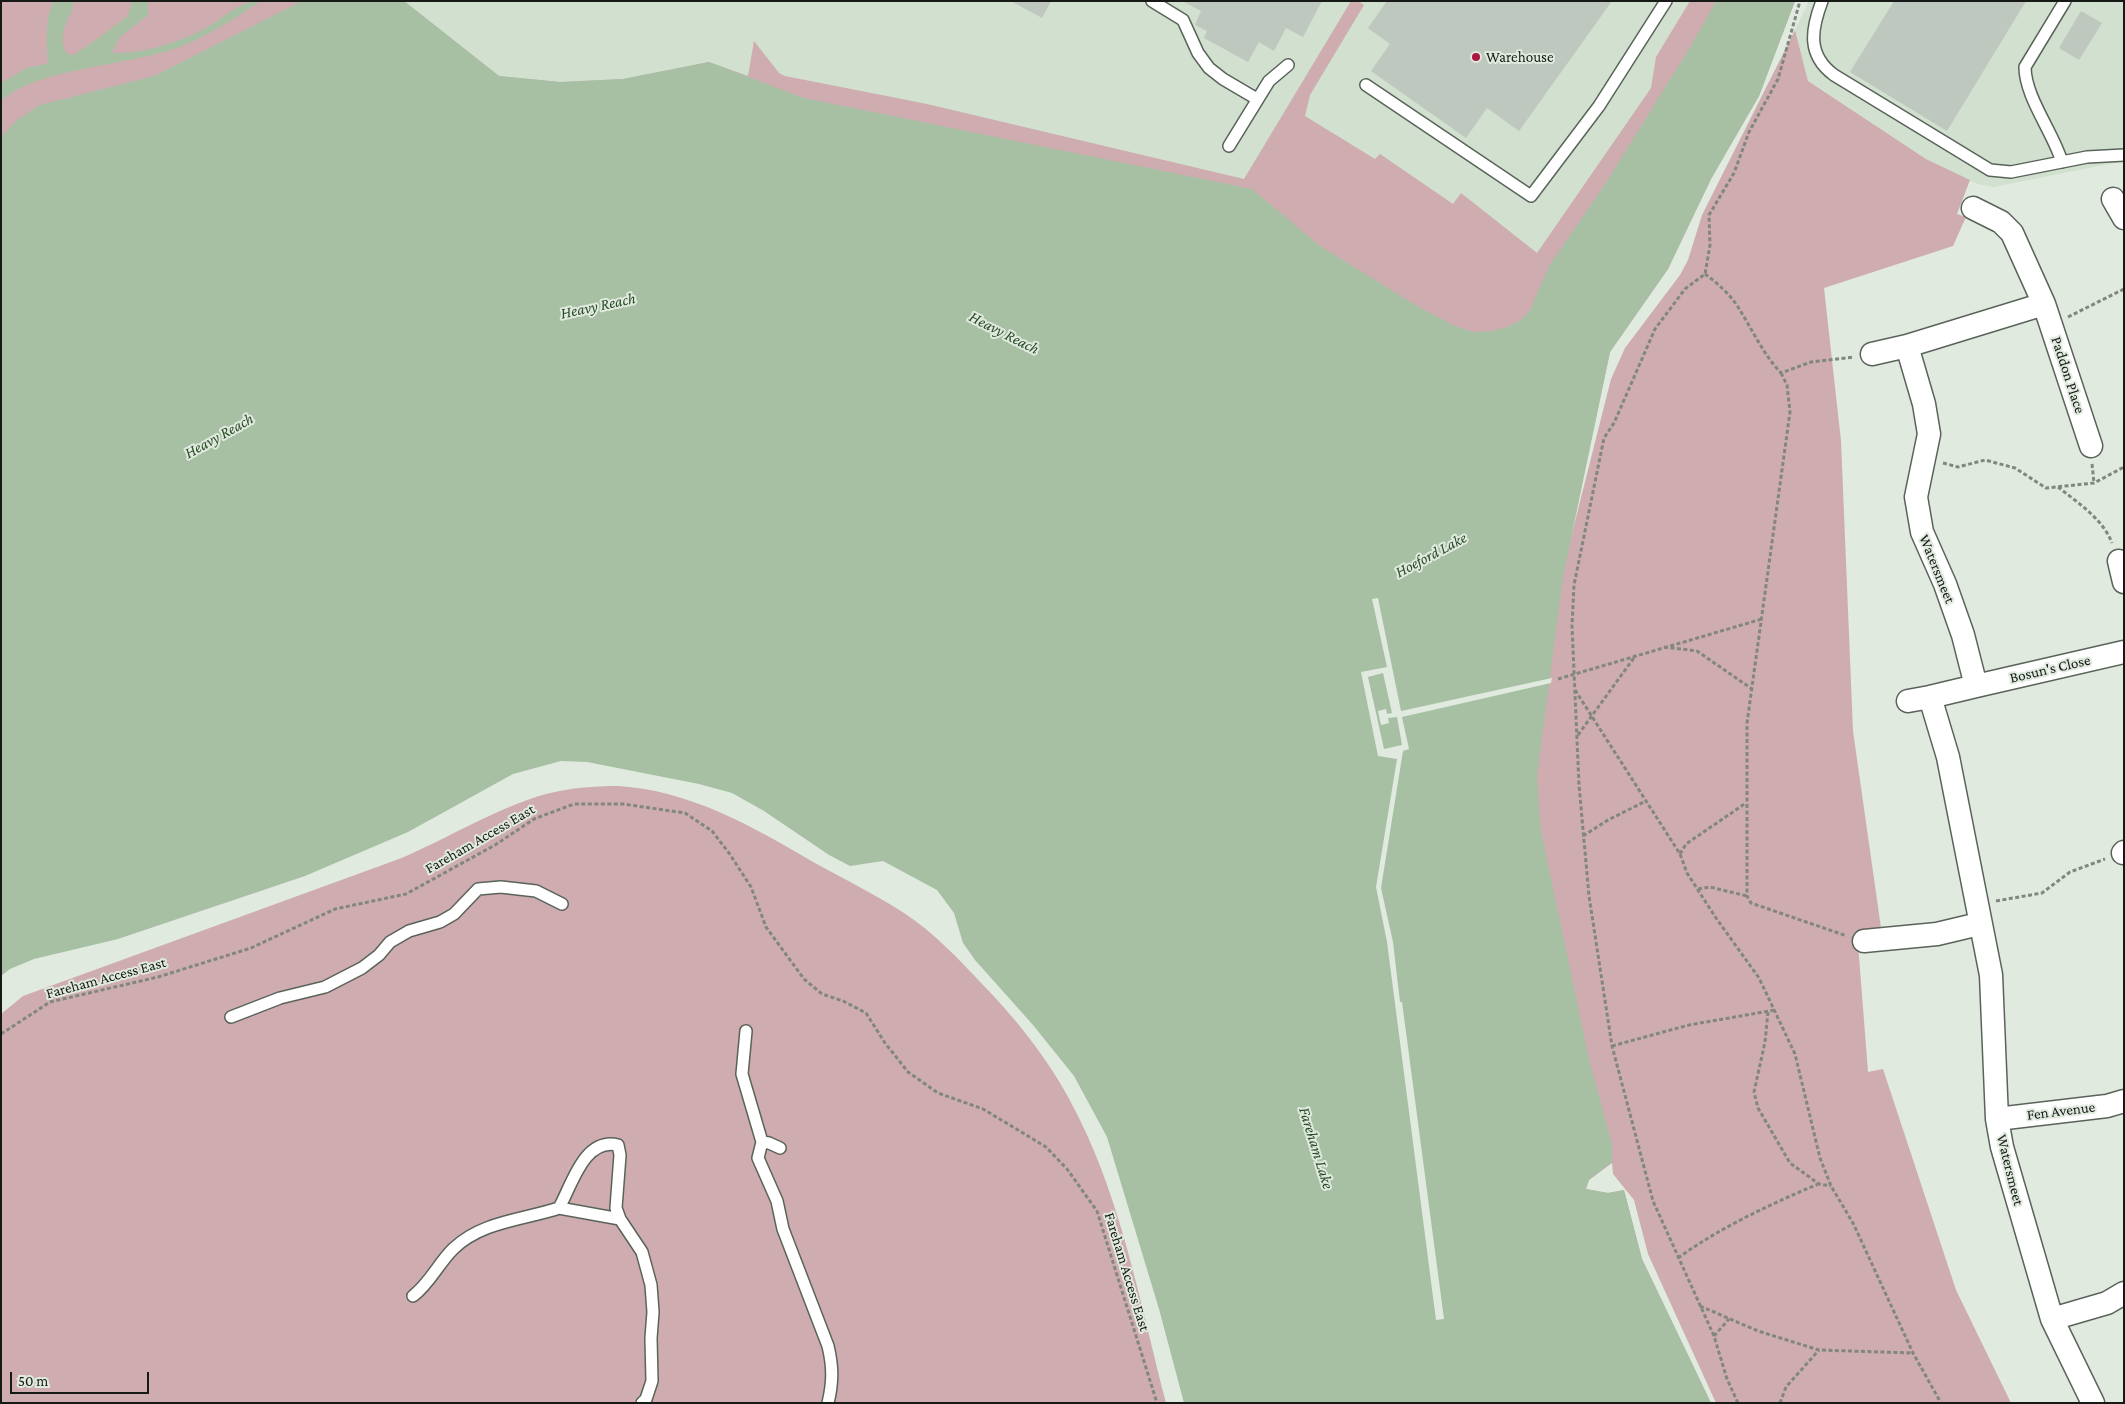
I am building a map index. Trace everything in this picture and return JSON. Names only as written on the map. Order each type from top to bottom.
[{"type":"street","points":[[2114,199],[2124,218]]},
{"type":"street","name":"Paddon Place","points":[[1973,208],[2001,222],[2012,233],[2052,325],[2091,446]]},
{"type":"street","points":[[1872,354],[1908,346],[2044,304]]},
{"type":"street","name":"Watersmeet","points":[[1908,346],[1926,412],[1929,434],[1926,458],[1916,497],[1922,532],[1945,584],[1963,635],[1976,686]]},
{"type":"street","name":"Bosun's Close","points":[[1976,686],[2124,652]]},
{"type":"street","points":[[1908,702],[1976,686]]},
{"type":"street","name":"Watersmeet","points":[[1930,697],[1948,756],[1977,914],[1991,975],[1997,1119],[2005,1156],[2052,1319],[2093,1403]]},
{"type":"street","points":[[1864,941],[1937,934],[1977,914]]},
{"type":"street","name":"Fen Avenue","points":[[1997,1119],[2107,1106],[2124,1101]]},
{"type":"street","points":[[2052,1319],[2107,1303],[2124,1293]]},
{"type":"lane","points":[[1152,1],[1183,20],[1198,53],[1209,68],[1223,80],[1257,99]]},
{"type":"lane","points":[[1366,85],[1531,196],[1599,106],[1666,1]]},
{"type":"lane","points":[[1822,1],[1816,22],[1814,47],[1820,63],[1834,75],[1990,170],[2011,172],[2088,157],[2124,155]]},
{"type":"lane","points":[[2062,162],[2032,93],[2025,67],[2065,1]]},
{"type":"lane","points":[[1229,146],[1269,82],[1288,65]]},
{"type":"lane","points":[[231,1018],[280,998],[325,987],[362,968],[379,955],[390,942],[409,931],[440,922],[454,914],[478,890],[501,887],[536,891],[562,904]]},
{"type":"lane","points":[[746,1031],[742,1074],[762,1142],[758,1158],[777,1201],[783,1229],[828,1346],[833,1366],[832,1386],[828,1403]]},
{"type":"lane","points":[[762,1142],[780,1148]]},
{"type":"lane","points":[[559,1208],[584,1159],[595,1149],[609,1143],[618,1145],[620,1154],[616,1208],[620,1220],[642,1252],[651,1285],[653,1312],[651,1338],[652,1381],[646,1399],[642,1403]]},
{"type":"lane","points":[[413,1296],[424,1288],[453,1249],[467,1238],[504,1221],[535,1216],[559,1208],[620,1220]]},
{"type":"path","points":[[1738,1403],[1727,1379],[1714,1336],[1653,1201],[1612,1046],[1589,896],[1583,836],[1574,674],[1574,585],[1604,438],[1614,423],[1655,329],[1685,289],[1705,274],[1710,245],[1710,215],[1734,173],[1749,132],[1778,79],[1800,1]]},
{"type":"path","points":[[1705,274],[1723,288],[1737,306],[1770,362],[1781,373],[1786,385],[1790,412],[1747,723],[1747,896],[1751,903],[1864,941]]},
{"type":"path","points":[[2052,325],[2124,289]]},
{"type":"path","points":[[1781,373],[1811,362],[1872,354]]},
{"type":"path","points":[[1926,458],[1958,467],[1985,460],[2015,468],[2046,488],[2094,483],[2124,467]]},
{"type":"path","points":[[2058,487],[2087,510],[2108,532],[2122,571]]},
{"type":"path","points":[[1558,679],[1663,646],[1762,619]]},
{"type":"path","points":[[1663,646],[1697,651],[1752,689]]},
{"type":"path","points":[[1578,736],[1636,655]]},
{"type":"path","points":[[1575,690],[1680,854],[1687,873],[1759,978],[1795,1054],[1820,1158],[1831,1186],[1853,1223],[1912,1353],[1941,1403]]},
{"type":"path","points":[[1583,836],[1608,820],[1646,801]]},
{"type":"path","points":[[1680,854],[1686,844],[1746,803]]},
{"type":"path","name":"Fareham Access East","points":[[1,1034],[50,1002],[158,977],[251,948],[335,909],[406,894],[495,844],[534,819],[574,804],[623,804],[685,813],[712,831],[729,852],[751,887],[766,926],[804,979],[822,994],[842,1001],[866,1013],[885,1043],[908,1072],[938,1093],[982,1109],[1046,1147],[1067,1169],[1097,1210],[1157,1403]]},
{"type":"path","points":[[1977,914],[2042,893],[2070,872],[2123,852]]},
{"type":"path","points":[[1698,889],[1710,887],[1747,896]]},
{"type":"path","points":[[1612,1046],[1689,1025],[1775,1010]]},
{"type":"path","points":[[1768,1012],[1765,1042],[1754,1092],[1758,1108],[1790,1163],[1819,1184],[1831,1186]]},
{"type":"path","points":[[1678,1258],[1704,1239],[1769,1205],[1819,1184]]},
{"type":"path","points":[[1700,1306],[1758,1331],[1819,1350],[1912,1353]]},
{"type":"path","points":[[1714,1336],[1729,1319]]},
{"type":"path","points":[[1780,1403],[1786,1387],[1819,1350]]},
{"type":"shaded area","points":[[1,1],[404,1],[499,76],[560,82],[623,79],[709,62],[748,76],[754,41],[779,73],[785,76],[927,104],[1244,179],[1351,1],[1358,1],[1364,5],[1310,95],[1305,116],[1375,159],[1380,154],[1453,204],[1461,193],[1537,253],[1651,88],[1656,57],[1690,1],[1795,1],[1759,96],[1711,179],[1668,269],[1610,352],[1568,549],[1611,379],[1625,348],[1680,275],[1688,260],[1702,215],[1795,30],[1808,81],[1926,159],[1970,180],[1957,214],[1966,217],[1953,246],[1824,288],[1841,441],[1853,731],[1881,928],[1857,931],[1868,1072],[1883,1069],[1956,1290],[2011,1403],[1716,1403],[1648,1254],[1634,1200],[1613,1174],[1612,1163],[1589,1180],[1586,1189],[1608,1193],[1624,1190],[1642,1259],[1711,1403],[1413,1110],[1,403]]},
{"type":"shaded area","points":[[404,1],[1716,1],[1549,266],[804,98],[709,62],[623,79],[560,82],[499,76]]},
{"type":"shaded area","points":[[1809,1],[2124,1],[2124,161],[1993,187],[1977,184],[1926,159],[1808,81],[1795,30]]},
{"type":"shaded area","points":[[618,786],[645,789],[670,795],[720,812],[768,836],[871,893],[904,913],[935,937],[997,1000],[1024,1031],[1048,1064],[1070,1100],[1094,1152],[1108,1187],[1130,1258],[1166,1403],[1,1403],[1,1014],[23,996],[399,859],[490,815],[527,800],[573,789]]},
{"type":"water","points":[[53,1],[74,1],[63,33],[63,46],[66,53],[73,55],[128,16],[132,1],[148,1],[148,15],[120,37],[112,53],[147,50],[171,43],[204,29],[238,7],[261,1],[183,46],[153,55],[55,76],[14,91],[1,102],[1,83],[27,68],[48,63],[47,32]]},
{"type":"water","points":[[302,1],[404,1],[499,76],[560,82],[623,79],[709,62],[804,98],[1252,189],[1320,246],[1422,309],[1455,326],[1474,332],[1492,331],[1508,327],[1522,319],[1530,310],[1549,266],[1607,181],[1692,44],[1716,1],[1795,1],[1759,96],[1711,179],[1668,269],[1610,352],[1563,577],[1537,776],[1541,831],[1589,1059],[1612,1144],[1612,1162],[1589,1180],[1586,1189],[1608,1193],[1624,1190],[1642,1259],[1711,1403],[1184,1403],[1159,1309],[1107,1137],[1074,1076],[1033,1025],[975,960],[963,943],[954,913],[937,890],[883,861],[850,866],[829,855],[764,811],[732,793],[699,784],[587,762],[561,761],[513,774],[408,832],[305,876],[118,939],[34,959],[10,969],[1,976],[1,137],[17,120],[40,105],[154,76]]},
{"type":"pier","points":[[1378,598],[1401,711],[1552,678],[1551,683],[1402,717],[1409,749],[1403,751],[1381,888],[1393,942],[1400,1002],[1402,1002],[1444,1319],[1436,1320],[1387,942],[1376,887],[1397,759],[1378,756],[1361,672],[1387,667],[1372,599]],"holes":[[[1383,673],[1392,713],[1387,714],[1386,709],[1378,711],[1381,725],[1389,723],[1388,718],[1397,717],[1402,745],[1384,749],[1368,677]]]},
{"type":"building","points":[[1011,1],[1051,1],[1042,18]]},
{"type":"building","points":[[1182,1],[1322,1],[1303,37],[1286,28],[1274,51],[1259,42],[1248,62],[1204,38],[1207,31],[1195,25],[1201,11]]},
{"type":"building","name":"Warehouse","points":[[1387,1],[1612,1],[1519,131],[1487,108],[1466,138],[1371,71],[1390,44],[1368,28]]},
{"type":"building","points":[[1894,1],[2026,1],[1947,131],[1850,72]]},
{"type":"building","points":[[2081,11],[2102,23],[2079,60],[2059,48]]},
{"type":"place","name":"Warehouse","points":[[1476,57]]},
{"type":"water label","name":"Heavy Reach","points":[[598,306]]},
{"type":"water label","name":"Heavy Reach","points":[[1004,333]]},
{"type":"water label","name":"Heavy Reach","points":[[219,436]]},
{"type":"water label","name":"Hoeford Lake","points":[[1431,555]]},
{"type":"water label","name":"Fareham Lake","points":[[1316,1148]]}]
